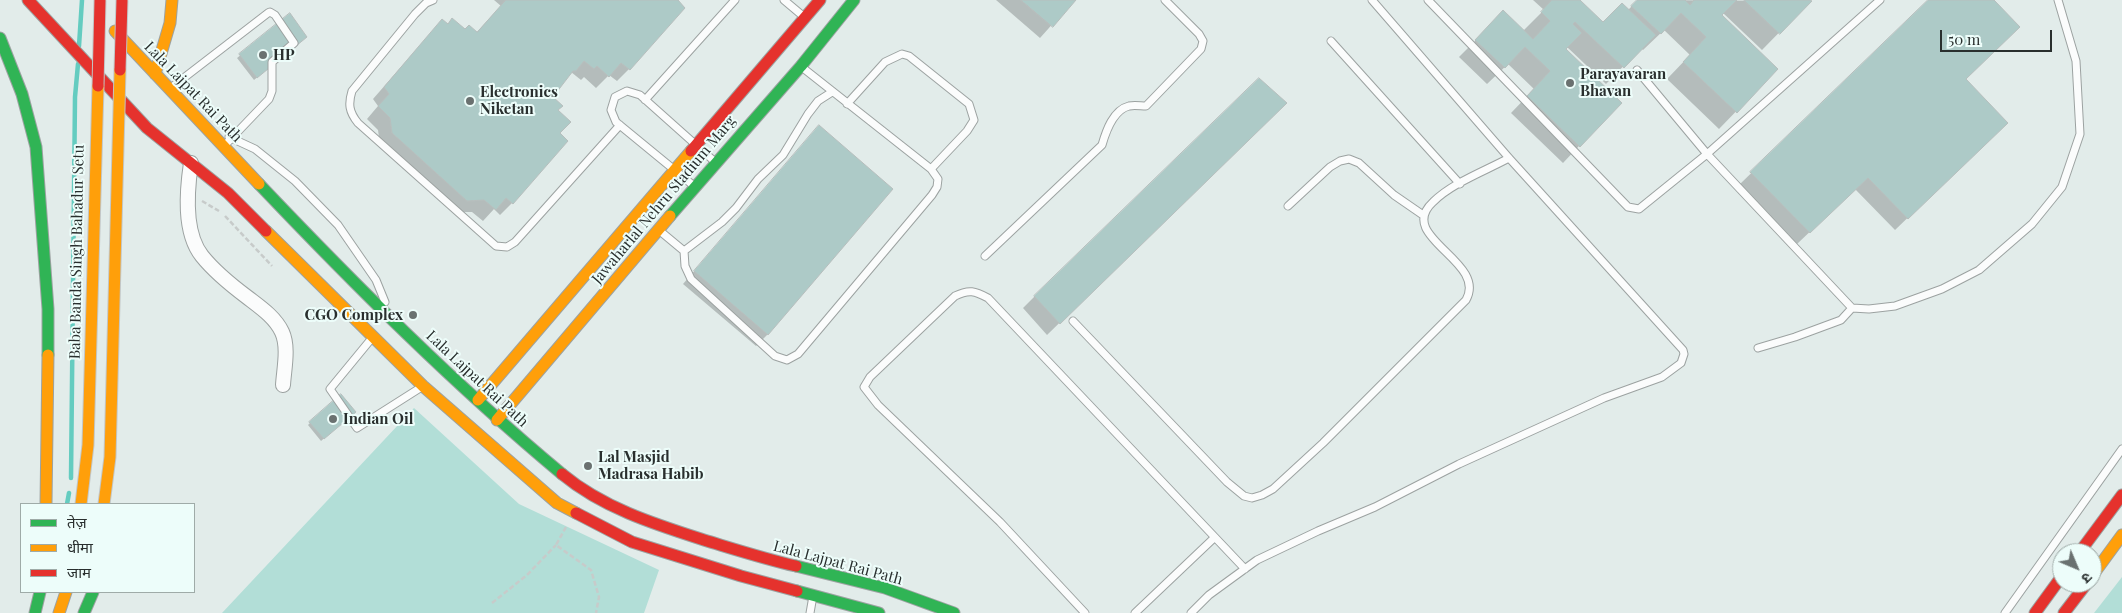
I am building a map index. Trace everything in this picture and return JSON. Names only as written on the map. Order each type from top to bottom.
[{"type":"main road","points":[[28,0],[147,128],[228,193],[423,386],[558,503],[632,542],[741,576],[879,613]]},
{"type":"main road","name":"Lala Lajpat Rai Path","points":[[88,0],[140,59],[206,126],[228,142],[393,321],[497,420],[570,481],[607,504],[649,523],[765,559],[885,588],[954,613]]},
{"type":"main road","name":"Baba Banda Singh Bahadur Setu","points":[[81,503],[88,445],[100,0]]},
{"type":"main road","points":[[104,503],[110,457],[122,0]]},
{"type":"main road","points":[[155,74],[170,23],[172,0]]},
{"type":"main road","name":"Jawaharlal Nehru Stadium Marg","points":[[478,400],[820,0]]},
{"type":"main road","name":"Jawaharlal Nehru Stadium Marg","points":[[497,420],[715,162],[800,66],[854,0]]},
{"type":"main road","points":[[0,38],[22,94],[36,147],[43,221],[48,309],[46,503]]},
{"type":"main road","points":[[2086,543],[2122,495]]},
{"type":"main road","points":[[2102,562],[2122,535]]},
{"type":"main road","points":[[2035,613],[2052,590]]},
{"type":"main road","points":[[34,613],[40,593]]},
{"type":"main road","points":[[59,613],[66,593]]},
{"type":"main road","points":[[84,613],[93,593]]},
{"type":"main road","points":[[2064,613],[2079,593]]},
{"type":"street","points":[[191,163],[186,192],[195,244],[201,255],[228,282],[270,316],[282,333],[285,343],[284,385]]},
{"type":"lane","points":[[433,0],[426,3],[415,14],[352,91],[349,105],[352,115],[358,123],[496,246],[507,247],[515,242],[620,125]]},
{"type":"lane","points":[[645,100],[735,0]]},
{"type":"lane","points":[[784,0],[806,18]]},
{"type":"lane","points":[[985,256],[1102,145],[1107,127],[1121,110],[1128,106],[1146,106],[1201,49],[1203,41],[1200,34],[1165,0]]},
{"type":"lane","points":[[1191,613],[1209,595],[1257,560],[1318,530],[1375,508],[1459,464],[1604,398],[1662,377],[1681,363],[1684,354],[1683,350],[1509,158],[1372,0]]},
{"type":"lane","points":[[1428,0],[1630,208],[1639,209],[1706,154],[1880,0]]},
{"type":"lane","points":[[1637,70],[1706,154],[1852,308],[1869,309],[1896,306],[1942,289],[1979,270],[2032,224],[2062,187],[2080,134],[2076,61],[2058,0]]},
{"type":"lane","points":[[170,89],[268,13],[273,13],[294,42],[272,62],[272,91],[266,104],[228,142]]},
{"type":"lane","points":[[1332,41],[1460,184]]},
{"type":"lane","points":[[847,104],[885,62],[894,56],[902,54],[909,56],[969,104],[973,114],[974,120],[966,131],[931,169]]},
{"type":"lane","points":[[658,230],[684,251],[685,266],[691,280],[775,356],[787,360],[798,354],[932,195],[937,187],[938,179],[931,169],[800,66]]},
{"type":"lane","points":[[694,187],[620,125],[611,114],[611,105],[615,97],[623,92],[632,92],[645,100],[715,162]]},
{"type":"lane","points":[[684,251],[722,222],[736,208],[758,179],[783,155],[813,108],[832,92]]},
{"type":"lane","points":[[228,142],[255,149],[295,181],[338,226],[376,280],[393,321]]},
{"type":"lane","points":[[1073,321],[1227,482],[1244,496],[1252,498],[1262,495],[1273,489],[1323,443],[1466,300],[1470,292],[1470,282],[1465,273],[1428,232],[1423,224],[1423,215],[1431,203],[1444,193],[1509,158]]},
{"type":"lane","points":[[1288,206],[1330,168],[1340,161],[1349,159],[1359,163],[1394,195],[1423,215]]},
{"type":"lane","points":[[1086,613],[1000,522],[878,405],[864,387],[865,382],[955,296],[964,291],[975,290],[988,298],[1245,569]]},
{"type":"lane","points":[[1758,348],[1795,337],[1840,320],[1852,308]]},
{"type":"lane","points":[[373,336],[330,389],[356,428],[423,386]]},
{"type":"lane","points":[[2005,613],[2122,449]]},
{"type":"lane","points":[[1135,613],[1214,538]]},
{"type":"lane","points":[[810,613],[813,595]]},
{"type":"path","points":[[186,192],[219,210],[272,266]]},
{"type":"path","points":[[492,603],[527,576],[556,545],[573,512]]},
{"type":"path","points":[[556,545],[591,570],[599,597],[596,613]]},
{"type":"shaded area","points":[[414,408],[519,504],[659,570],[644,613],[222,613]]},
{"type":"shaded area","points":[[2122,577],[2122,613],[2094,613]]},
{"type":"building","name":"Electronics Niketan","points":[[506,0],[678,0],[685,8],[630,70],[621,63],[609,77],[597,66],[594,69],[584,61],[576,71],[573,71],[553,97],[563,106],[558,110],[571,122],[560,133],[568,141],[513,204],[506,198],[496,210],[484,200],[467,201],[392,133],[390,118],[378,106],[389,94],[384,87],[442,19],[448,24],[452,18],[465,29],[469,25],[477,32]]},
{"type":"building","points":[[1021,0],[1076,0],[1053,27]]},
{"type":"building","name":"Parayavaran Bhavan","points":[[1552,0],[1580,0],[1603,22],[1622,3],[1656,35],[1624,68],[1575,22],[1573,24],[1582,33],[1566,49],[1622,103],[1580,147],[1527,96],[1550,71],[1525,47],[1505,68],[1475,40],[1503,10],[1533,39],[1550,21],[1541,12]]},
{"type":"building","points":[[1637,0],[1685,0],[1690,5],[1694,0],[1737,0],[1722,15],[1778,69],[1737,113],[1683,62],[1706,37],[1681,13],[1661,34],[1631,6]]},
{"type":"building","points":[[1744,0],[1810,0],[1812,1],[1780,34]]},
{"type":"building","points":[[1928,0],[1994,0],[2020,27],[1966,79],[2008,123],[1908,219],[1868,178],[1810,233],[1750,172]]},
{"type":"building","points":[[290,13],[307,37],[257,78],[239,54]]},
{"type":"building","points":[[1259,78],[1287,103],[1060,324],[1034,296]]},
{"type":"building","points":[[819,125],[893,189],[768,335],[694,271]]},
{"type":"building","points":[[341,394],[356,412],[324,439],[309,422]]},
{"type":"waterway","points":[[79,46],[82,0]]},
{"type":"waterway","points":[[71,478],[75,97],[78,64]]},
{"type":"waterway","points":[[67,503],[69,493]]},
{"type":"traffic: fast","points":[[670,216],[801,66],[854,0]]},
{"type":"traffic: fast","points":[[0,38],[22,94],[36,147],[48,309],[48,355]]},
{"type":"traffic: fast","points":[[259,184],[406,333],[483,405],[562,474]]},
{"type":"traffic: fast","points":[[796,566],[885,588],[954,613]]},
{"type":"traffic: fast","points":[[797,591],[879,613]]},
{"type":"traffic: fast","points":[[35,613],[40,593]]},
{"type":"traffic: fast","points":[[84,613],[93,593]]},
{"type":"traffic: slow","points":[[155,74],[170,23],[172,0]]},
{"type":"traffic: slow","points":[[115,31],[259,184]]},
{"type":"traffic: slow","points":[[104,503],[110,457],[120,70]]},
{"type":"traffic: slow","points":[[81,503],[88,445],[98,86]]},
{"type":"traffic: slow","points":[[478,400],[691,151]]},
{"type":"traffic: slow","points":[[497,420],[670,216]]},
{"type":"traffic: slow","points":[[266,231],[423,386],[557,503],[576,513]]},
{"type":"traffic: slow","points":[[46,503],[48,355]]},
{"type":"traffic: slow","points":[[2102,562],[2122,535]]},
{"type":"traffic: slow","points":[[59,613],[66,593]]},
{"type":"traffic: jam","points":[[28,0],[147,128],[228,193],[266,231]]},
{"type":"traffic: jam","points":[[98,86],[100,0]]},
{"type":"traffic: jam","points":[[120,70],[122,0]]},
{"type":"traffic: jam","points":[[691,151],[820,0]]},
{"type":"traffic: jam","points":[[562,474],[594,496],[630,514],[704,540],[796,566]]},
{"type":"traffic: jam","points":[[2086,543],[2122,495]]},
{"type":"traffic: jam","points":[[576,513],[632,542],[741,576],[797,591]]},
{"type":"traffic: jam","points":[[2035,613],[2052,590]]},
{"type":"traffic: jam","points":[[2064,613],[2079,593]]},
{"type":"place","name":"HP","points":[[263,55]]},
{"type":"place","name":"Parayavaran Bhavan","points":[[1570,83]]},
{"type":"place","name":"Electronics Niketan","points":[[470,101]]},
{"type":"place","name":"CGO Complex","points":[[413,315]]},
{"type":"place","name":"Indian Oil","points":[[333,419]]},
{"type":"place","name":"Lal Masjid Madrasa Habib","points":[[588,466]]}]
